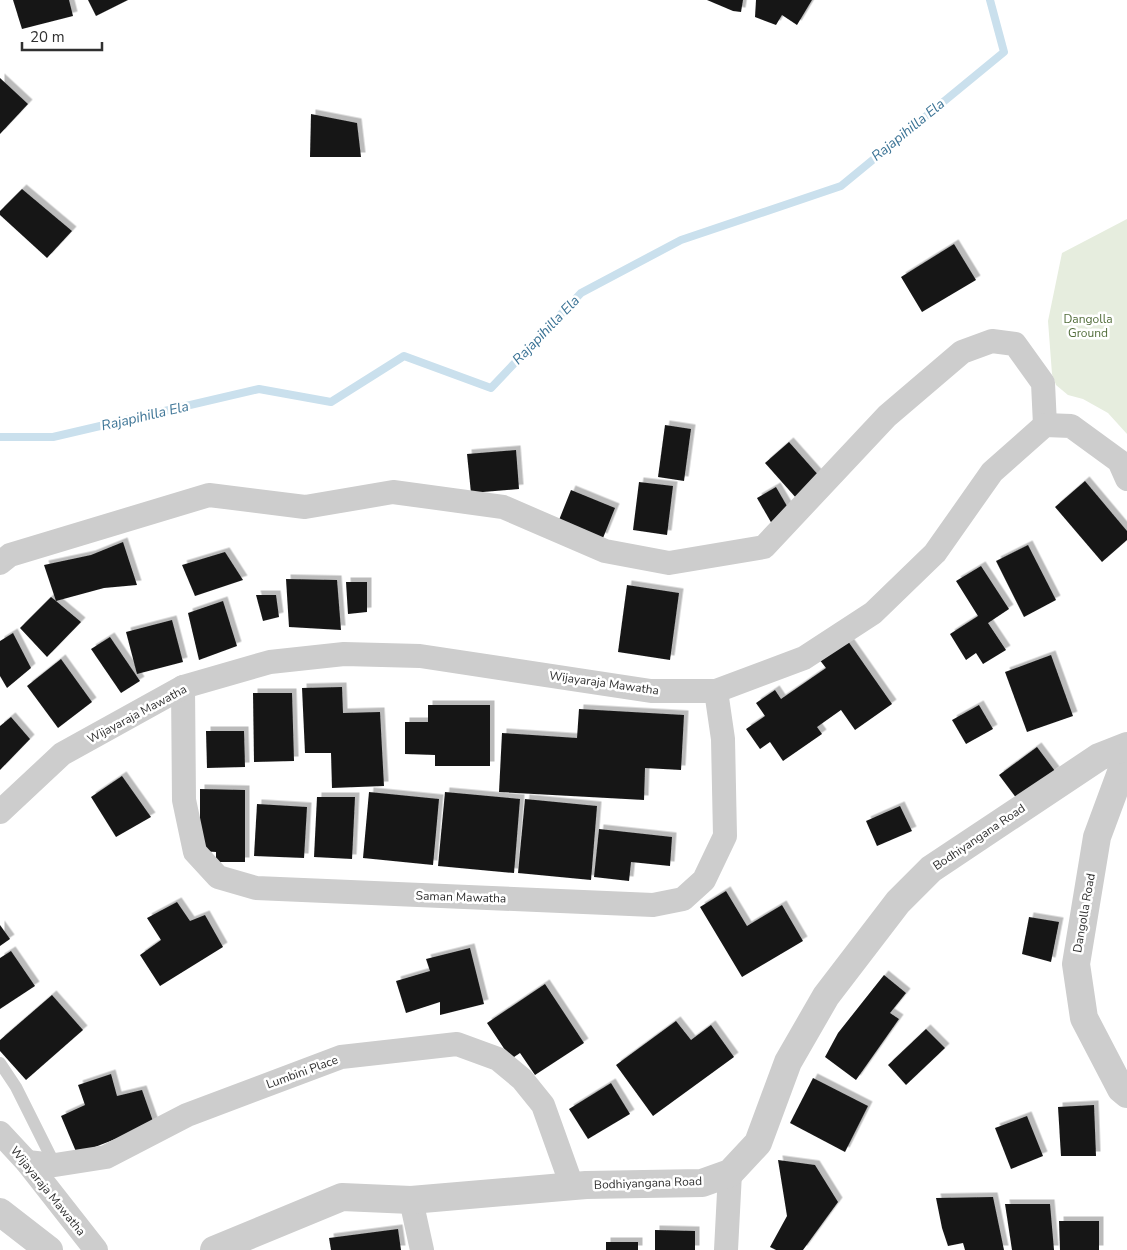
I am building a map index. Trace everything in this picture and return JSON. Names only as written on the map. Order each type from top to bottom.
[{"type":"street","points":[[0,563],[10,555],[209,495],[305,507],[393,492],[503,507],[605,551],[669,563],[764,547],[887,416],[962,352],[992,341],[1015,344],[1042,383],[1044,425],[1071,426],[1119,461],[1127,479]]},
{"type":"street","name":"Wijayaraja Mawatha","points":[[0,812],[62,754],[184,687],[270,662],[344,654],[420,656],[651,691],[716,691],[804,658],[873,614],[935,553],[992,472],[1044,425]]},
{"type":"street","name":"Saman Mawatha","points":[[184,687],[184,800],[195,852],[218,877],[256,888],[653,905],[683,899],[704,880],[725,836],[723,739],[716,691]]},
{"type":"street","name":"Bodhiyangana Road","points":[[214,1250],[342,1197],[411,1200],[572,1186],[702,1183],[730,1173],[758,1143],[788,1062],[826,996],[898,902],[931,869],[1099,757],[1127,746]]},
{"type":"street","name":"Dangolla Road","points":[[1127,756],[1097,837],[1076,964],[1084,1018],[1121,1089],[1127,1094]]},
{"type":"street","name":"Lumbini Place","points":[[27,1162],[55,1164],[106,1157],[187,1115],[341,1057],[457,1044],[498,1059],[528,1086],[543,1105],[572,1186]]},
{"type":"street","name":"Wijayaraja Mawatha","points":[[0,1133],[27,1162],[96,1250]]},
{"type":"street","points":[[726,1250],[730,1173]]},
{"type":"street","points":[[411,1200],[422,1250]]},
{"type":"street","points":[[0,1212],[49,1250]]},
{"type":"lane","points":[[0,1063],[16,1087],[55,1164]]},
{"type":"green space","name":"Dangolla Ground","points":[[1127,219],[1127,434],[1108,413],[1083,399],[1068,395],[1056,385],[1052,374],[1048,321],[1062,253]]},
{"type":"building","points":[[13,0],[69,0],[73,16],[22,29]]},
{"type":"building","points":[[88,0],[128,0],[96,16]]},
{"type":"building","points":[[707,0],[743,0],[741,12],[733,11]]},
{"type":"building","points":[[756,0],[812,0],[797,25],[782,15],[776,25],[755,17]]},
{"type":"building","points":[[0,78],[28,104],[0,134]]},
{"type":"building","points":[[311,114],[357,123],[361,157],[310,157]]},
{"type":"building","points":[[22,189],[72,231],[47,258],[0,215],[0,211]]},
{"type":"building","points":[[954,244],[976,280],[922,312],[901,277]]},
{"type":"building","points":[[665,425],[691,429],[684,481],[658,477]]},
{"type":"building","points":[[789,442],[821,478],[797,499],[765,463]]},
{"type":"building","points":[[516,450],[519,489],[471,493],[467,454]]},
{"type":"building","points":[[1085,481],[1127,531],[1127,540],[1102,562],[1055,507]]},
{"type":"building","points":[[639,482],[673,486],[667,535],[633,530]]},
{"type":"building","points":[[776,487],[791,513],[772,524],[757,498]]},
{"type":"building","points":[[571,490],[615,508],[603,538],[559,520]]},
{"type":"building","points":[[123,542],[137,585],[104,588],[56,601],[44,565],[91,555]]},
{"type":"building","points":[[1028,545],[1056,600],[1024,617],[996,561]]},
{"type":"building","points":[[225,552],[243,580],[195,596],[182,565]]},
{"type":"building","points":[[981,566],[1009,609],[988,623],[1006,650],[983,664],[976,653],[966,660],[950,634],[978,616],[956,581]]},
{"type":"building","points":[[286,579],[337,580],[341,630],[289,627]]},
{"type":"building","points":[[346,582],[367,582],[367,612],[348,614]]},
{"type":"building","points":[[627,585],[679,593],[670,660],[618,652]]},
{"type":"building","points":[[256,595],[276,595],[279,617],[263,621]]},
{"type":"building","points":[[51,597],[81,622],[47,657],[20,628]]},
{"type":"building","points":[[223,601],[237,646],[199,660],[188,613]]},
{"type":"building","points":[[172,620],[183,662],[137,674],[126,632]]},
{"type":"building","points":[[13,633],[31,668],[7,688],[0,676],[0,641]]},
{"type":"building","points":[[843,634],[892,704],[855,730],[841,710],[817,727],[822,734],[783,761],[770,742],[760,749],[746,729],[765,716],[756,703],[775,690],[781,699],[826,668],[815,654]]},
{"type":"building","points":[[110,637],[140,681],[121,693],[91,649]]},
{"type":"building","points":[[1051,655],[1073,716],[1027,732],[1005,672]]},
{"type":"building","points":[[61,659],[92,702],[58,728],[27,686]]},
{"type":"building","points":[[342,687],[343,713],[380,712],[384,786],[332,788],[331,753],[305,753],[302,688]]},
{"type":"building","points":[[253,693],[292,693],[294,761],[254,762]]},
{"type":"building","points":[[428,705],[490,705],[490,766],[435,766],[435,755],[405,754],[405,722],[428,722]]},
{"type":"building","points":[[979,705],[993,729],[966,744],[952,720]]},
{"type":"building","points":[[579,709],[684,715],[681,770],[645,768],[644,800],[499,792],[502,733],[577,738]]},
{"type":"building","points":[[11,717],[30,739],[0,770],[0,726]]},
{"type":"building","points":[[206,731],[244,731],[245,767],[207,768]]},
{"type":"building","points":[[1037,747],[1055,771],[1017,799],[999,775]]},
{"type":"building","points":[[122,776],[151,817],[116,837],[91,797]]},
{"type":"building","points":[[200,789],[245,790],[245,862],[216,862],[216,852],[200,851]]},
{"type":"building","points":[[369,792],[439,799],[433,865],[363,858]]},
{"type":"building","points":[[445,792],[520,799],[514,873],[438,866]]},
{"type":"building","points":[[317,797],[355,797],[352,859],[314,857]]},
{"type":"building","points":[[525,799],[597,806],[591,880],[518,873]]},
{"type":"building","points":[[257,804],[307,807],[304,858],[254,856]]},
{"type":"building","points":[[900,806],[912,831],[877,846],[866,821]]},
{"type":"building","points":[[599,829],[672,837],[670,866],[631,862],[629,881],[594,877]]},
{"type":"building","points":[[726,891],[747,926],[782,905],[803,941],[742,977],[700,907]]},
{"type":"building","points":[[177,902],[190,921],[205,915],[223,947],[160,986],[140,955],[161,940],[147,918]]},
{"type":"building","points":[[1029,917],[1059,922],[1051,962],[1022,954]]},
{"type":"building","points":[[0,925],[10,939],[0,946]]},
{"type":"building","points":[[470,948],[484,1004],[440,1015],[440,1002],[406,1013],[396,981],[430,971],[426,959]]},
{"type":"building","points":[[11,951],[35,986],[0,1009],[0,958]]},
{"type":"building","points":[[884,975],[906,993],[890,1013],[899,1019],[856,1080],[825,1057],[838,1033]]},
{"type":"building","points":[[545,984],[584,1043],[535,1075],[520,1053],[511,1059],[487,1023]]},
{"type":"building","points":[[52,995],[83,1030],[26,1080],[0,1051],[0,1040]]},
{"type":"building","points":[[676,1021],[691,1040],[711,1025],[734,1057],[653,1116],[616,1065]]},
{"type":"building","points":[[926,1029],[945,1048],[906,1085],[888,1065]]},
{"type":"building","points":[[111,1074],[117,1096],[142,1090],[154,1124],[77,1154],[61,1116],[85,1105],[78,1085]]},
{"type":"building","points":[[813,1078],[868,1106],[845,1152],[790,1123]]},
{"type":"building","points":[[611,1083],[630,1114],[588,1139],[569,1109]]},
{"type":"building","points":[[1094,1105],[1096,1156],[1061,1156],[1058,1107]]},
{"type":"building","points":[[1027,1116],[1043,1156],[1011,1169],[995,1128]]},
{"type":"building","points":[[778,1160],[815,1165],[838,1202],[803,1250],[776,1250],[770,1247],[787,1216]]},
{"type":"building","points":[[993,1197],[1004,1250],[965,1250],[963,1243],[948,1246],[936,1198]]},
{"type":"building","points":[[1005,1204],[1050,1204],[1054,1250],[1012,1250]]},
{"type":"building","points":[[1059,1221],[1099,1221],[1099,1250],[1060,1250]]},
{"type":"building","points":[[398,1229],[401,1250],[331,1250],[329,1238]]},
{"type":"building","points":[[655,1230],[695,1231],[695,1250],[655,1250]]},
{"type":"building","points":[[606,1242],[638,1242],[638,1250],[606,1250]]},
{"type":"waterway","name":"Rajapihilla Ela","points":[[0,437],[53,437],[259,389],[331,402],[404,356],[491,388],[581,293],[681,240],[841,186],[1004,52],[990,0]]}]
